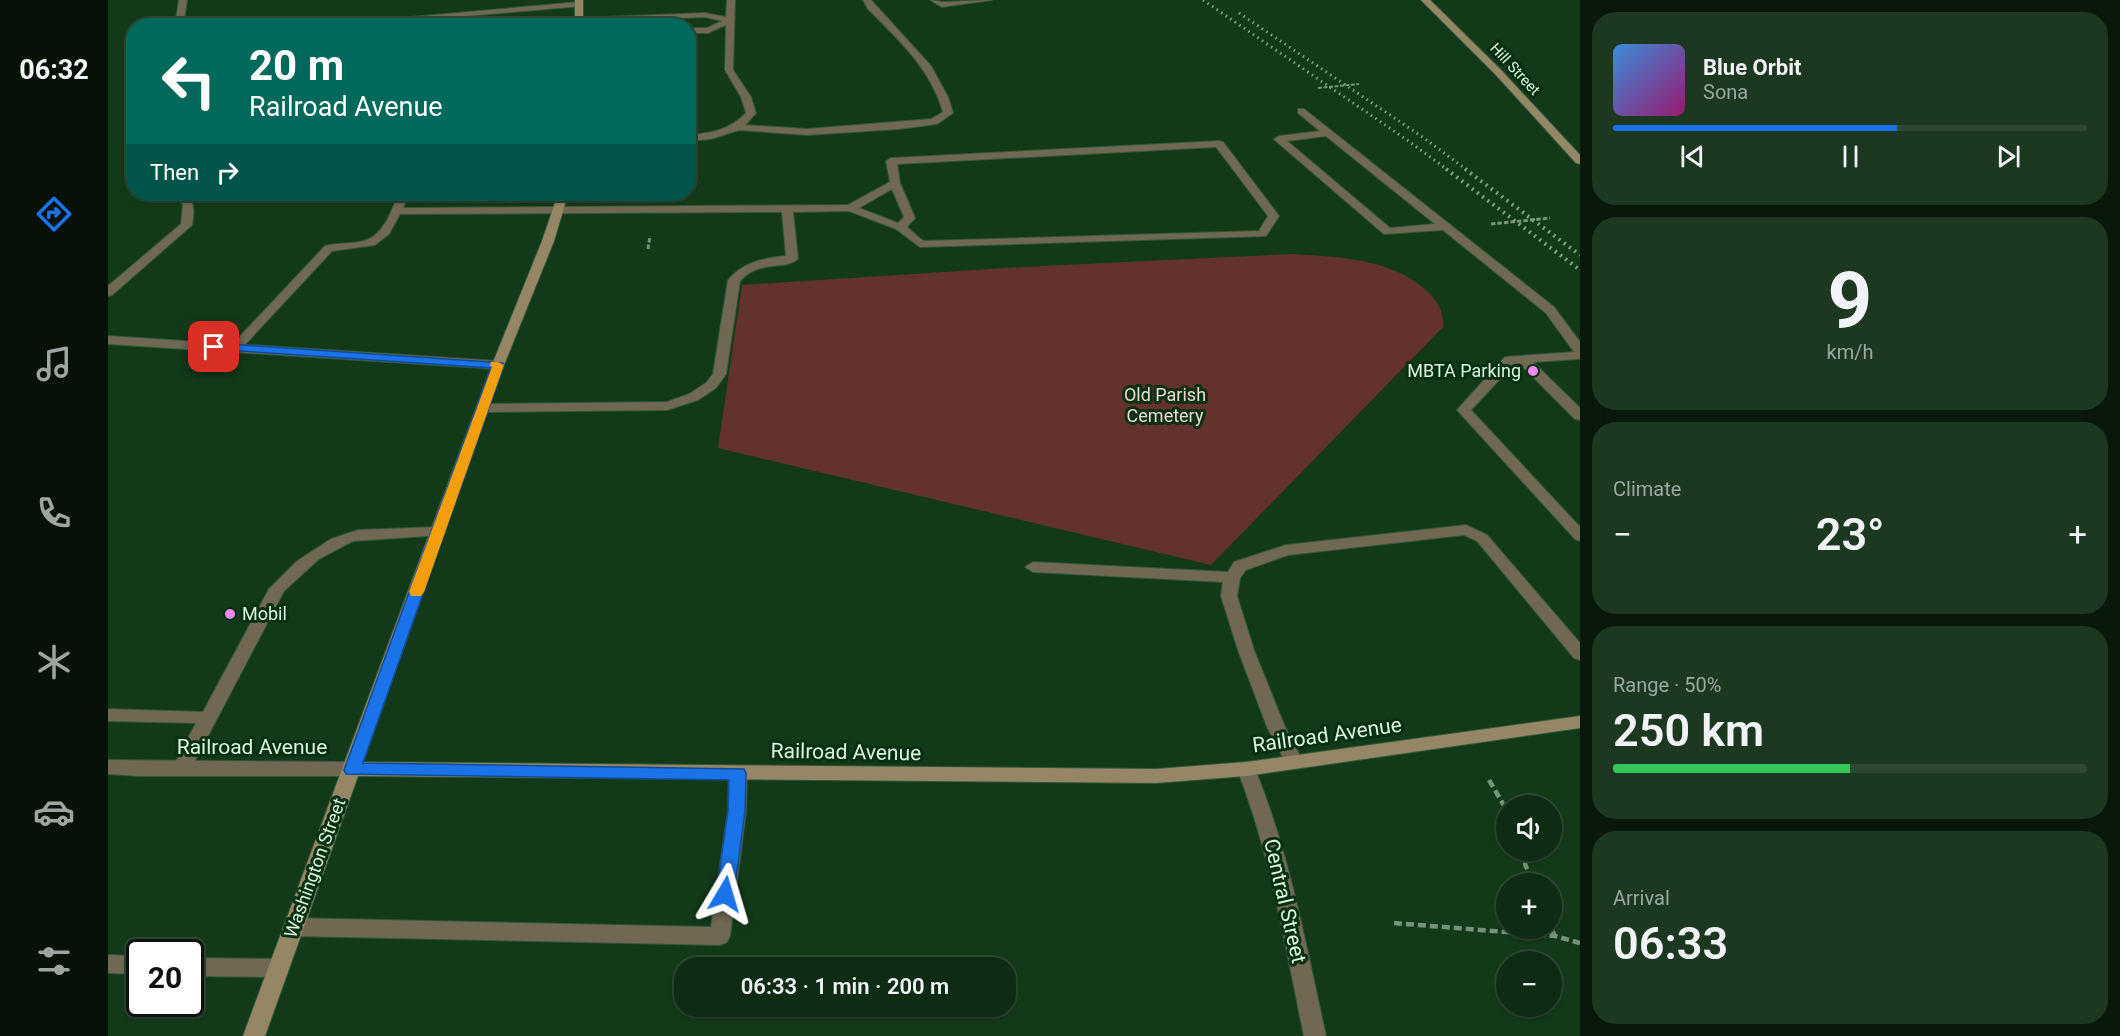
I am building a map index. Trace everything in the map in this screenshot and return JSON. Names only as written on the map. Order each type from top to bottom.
[{"type":"street","points":[[180,18],[183,0]]},
{"type":"street","points":[[731,0],[729,70],[746,97],[751,113],[738,127]]},
{"type":"street","points":[[696,137],[711,136],[738,127],[807,132],[934,122],[948,113],[944,95],[916,53],[871,7],[867,0]]},
{"type":"street","points":[[934,0],[942,4],[988,0]]},
{"type":"street","name":"Hill Street","points":[[1425,0],[1498,72],[1580,161]]},
{"type":"street","points":[[402,18],[579,2],[579,18]]},
{"type":"street","points":[[658,18],[705,15],[731,20]]},
{"type":"street","points":[[696,30],[708,30],[731,20]]},
{"type":"street","points":[[1301,111],[1550,310],[1580,353],[1510,360],[1464,410],[1580,536]]},
{"type":"street","points":[[1328,133],[1278,139],[1388,232],[1445,226]]},
{"type":"street","points":[[396,211],[850,208],[900,227],[920,244],[1262,234],[1274,216],[1219,144],[891,161],[895,183],[910,218],[900,227]]},
{"type":"street","points":[[850,208],[895,183]]},
{"type":"street","points":[[108,292],[186,225],[189,212],[188,201]]},
{"type":"street","points":[[235,348],[328,248],[358,247],[375,243],[386,234],[401,201]]},
{"type":"street","name":"Washington Street","points":[[254,1036],[498,365],[561,201]]},
{"type":"street","points":[[483,408],[667,406],[692,398],[716,381],[720,375],[734,280],[739,273],[753,265],[792,259],[787,208]]},
{"type":"street","points":[[108,340],[498,365]]},
{"type":"street","points":[[1522,359],[1580,416]]},
{"type":"street","points":[[1294,762],[1276,728],[1246,650],[1229,596],[1232,577],[1240,566],[1286,550],[1466,530],[1482,538],[1580,654]]},
{"type":"street","points":[[181,769],[277,589],[297,568],[336,543],[356,536],[438,532]]},
{"type":"street","points":[[1033,567],[1232,577]]},
{"type":"street","points":[[108,715],[207,719]]},
{"type":"street","name":"Railroad Avenue","points":[[108,767],[1156,776],[1246,769],[1580,722]]},
{"type":"street","name":"Central Street","points":[[1246,769],[1260,801],[1277,854],[1315,1036]]},
{"type":"street","points":[[293,927],[720,936],[736,811],[738,773]]},
{"type":"street","points":[[108,964],[126,965]]},
{"type":"street","points":[[204,967],[278,968]]},
{"type":"path","points":[[1315,88],[1359,84]]},
{"type":"path","points":[[1505,223],[1550,218]]},
{"type":"path","points":[[1489,780],[1498,795]]},
{"type":"path","points":[[1394,922],[1496,931]]},
{"type":"path","points":[[1562,938],[1580,943]]},
{"type":"green space","name":"Old Parish Cemetery","points":[[1292,254],[1363,261],[1397,272],[1413,280],[1434,299],[1440,307],[1443,327],[1211,565],[718,448],[742,285],[1023,267]]},
{"type":"railway","points":[[1203,0],[1448,170]]},
{"type":"railway","points":[[1239,13],[1424,138],[1467,170]]},
{"type":"railway","points":[[1446,169],[1580,270]]},
{"type":"railway","points":[[1465,169],[1580,255]]},
{"type":"slow traffic","points":[[416,592],[498,365],[496,365]]},
{"type":"place","name":"MBTA Parking","points":[[1533,371]]},
{"type":"place","name":"Mobil","points":[[230,614]]},
{"type":"route","points":[[214,347],[498,365],[352,770],[738,773],[736,811],[725,894]]}]
